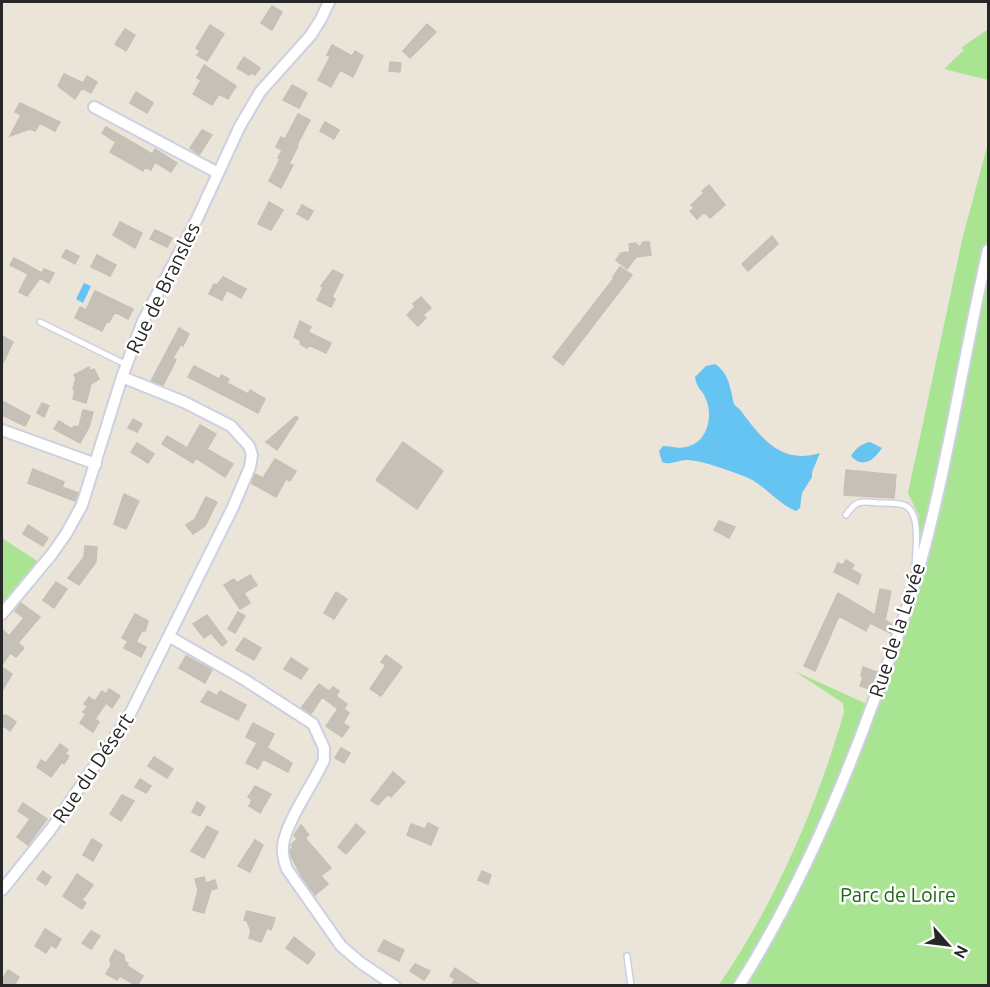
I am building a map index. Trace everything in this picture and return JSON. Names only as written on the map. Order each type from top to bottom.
[{"type":"street","name":"Rue de Bransles","points":[[2,614],[66,534],[82,505],[142,321],[197,219],[240,126],[260,92],[311,35],[329,2]]},
{"type":"street","points":[[94,107],[218,173]]},
{"type":"street","name":"Rue de la Levée","points":[[739,986],[762,949],[832,809],[892,654],[916,577],[943,466],[988,250]]},
{"type":"street","name":"Rue du Désert","points":[[2,890],[57,820],[128,718],[233,507],[250,466],[252,455],[249,446],[231,426],[184,402],[122,377]]},
{"type":"street","points":[[2,430],[96,464]]},
{"type":"street","points":[[170,636],[245,680],[313,724],[324,748],[324,760],[287,830],[283,844],[283,856],[287,869],[341,946],[395,986]]},
{"type":"lane","points":[[40,322],[126,365]]},
{"type":"lane","points":[[846,515],[860,501],[904,504],[912,511],[917,532],[916,577]]},
{"type":"lane","points":[[627,956],[631,986]]},
{"type":"green space","points":[[988,29],[988,80],[944,69],[964,50],[961,48]]},
{"type":"green space","points":[[988,143],[988,237],[973,299],[943,452],[920,548],[917,546],[919,516],[908,493],[963,236]]},
{"type":"green space","name":"Parc de Loire","points":[[988,280],[988,985],[746,986],[799,893],[843,795],[868,731],[919,579]]},
{"type":"green space","points":[[2,538],[37,561],[2,603]]},
{"type":"green space","points":[[794,671],[867,704],[836,789],[781,905],[734,985],[718,986],[758,923],[792,854],[821,783],[844,712],[843,703]]},
{"type":"water","points":[[84,283],[91,286],[83,303],[76,299]]},
{"type":"water","points":[[715,364],[726,377],[734,404],[765,440],[783,452],[794,455],[806,456],[820,453],[812,477],[802,493],[800,508],[796,511],[753,480],[733,472],[695,461],[662,462],[659,451],[663,446],[686,447],[700,440],[704,434],[709,420],[708,404],[695,377],[706,366]]},
{"type":"water","points":[[870,442],[882,448],[872,459],[860,462],[851,456],[859,447]]},
{"type":"building","points":[[272,6],[282,12],[272,30],[261,23]]},
{"type":"building","points":[[427,24],[436,32],[410,58],[403,51]]},
{"type":"building","points":[[210,25],[224,34],[207,61],[197,55],[200,51],[196,48]]},
{"type":"building","points":[[125,29],[135,35],[126,51],[115,44]]},
{"type":"building","points":[[332,45],[352,56],[355,51],[363,56],[353,77],[340,70],[331,87],[318,80],[329,59],[330,56],[327,55]]},
{"type":"building","points":[[244,57],[260,68],[255,75],[251,73],[249,75],[237,68]]},
{"type":"building","points":[[390,62],[401,63],[400,72],[389,71]]},
{"type":"building","points":[[204,65],[236,86],[228,99],[219,94],[212,105],[193,94],[201,80],[197,78]]},
{"type":"building","points":[[64,74],[83,83],[87,76],[97,82],[91,93],[82,88],[75,99],[58,86]]},
{"type":"building","points":[[292,85],[307,93],[299,108],[283,100]]},
{"type":"building","points":[[136,92],[153,103],[147,113],[130,103]]},
{"type":"building","points":[[20,103],[60,122],[55,131],[40,123],[35,131],[30,129],[10,136],[21,115],[15,112]]},
{"type":"building","points":[[298,114],[310,120],[297,145],[289,164],[293,165],[281,188],[269,181],[282,150],[276,147],[281,137],[285,139]]},
{"type":"building","points":[[325,122],[339,130],[334,139],[320,131]]},
{"type":"building","points":[[106,127],[152,154],[155,149],[177,163],[171,172],[155,162],[151,170],[145,167],[143,171],[110,152],[116,142],[102,133]]},
{"type":"building","points":[[202,130],[212,135],[199,155],[190,148]]},
{"type":"building","points":[[709,185],[725,205],[710,218],[704,212],[697,219],[690,211],[694,208],[691,205]]},
{"type":"building","points":[[269,202],[283,210],[271,230],[258,224]]},
{"type":"building","points":[[302,205],[313,211],[308,220],[297,214]]},
{"type":"building","points":[[120,222],[142,233],[135,248],[113,235]]},
{"type":"building","points":[[155,230],[172,238],[167,247],[150,239]]},
{"type":"building","points":[[772,236],[778,244],[748,271],[742,264]]},
{"type":"building","points":[[643,242],[649,242],[651,255],[636,257],[627,269],[616,260],[621,253],[630,252],[629,244],[635,243],[640,247]]},
{"type":"building","points":[[66,250],[79,256],[75,264],[62,257]]},
{"type":"building","points":[[97,255],[116,265],[110,276],[91,267]]},
{"type":"building","points":[[14,258],[42,273],[44,269],[54,273],[49,283],[40,278],[27,296],[19,292],[28,274],[10,265]]},
{"type":"building","points":[[620,267],[632,275],[563,365],[553,357]]},
{"type":"building","points":[[333,270],[343,275],[332,297],[335,299],[331,307],[317,300],[323,287],[321,286]]},
{"type":"building","points":[[223,277],[246,289],[241,298],[227,290],[222,300],[209,294],[214,284],[217,285]]},
{"type":"building","points":[[95,291],[133,309],[128,319],[115,312],[102,331],[75,318],[80,307],[86,310]]},
{"type":"building","points":[[421,297],[431,308],[423,315],[426,318],[418,326],[407,315],[415,307],[413,304]]},
{"type":"building","points":[[300,321],[311,327],[308,332],[331,343],[326,353],[309,345],[307,348],[294,337]]},
{"type":"building","points":[[179,328],[189,334],[173,358],[176,360],[163,385],[151,381]]},
{"type":"building","points":[[2,336],[13,342],[2,365]]},
{"type":"building","points":[[194,366],[219,379],[222,375],[229,379],[227,383],[248,394],[250,390],[265,399],[258,413],[188,377]]},
{"type":"building","points":[[89,367],[90,371],[94,369],[99,379],[91,384],[86,403],[73,399],[76,378],[74,375]]},
{"type":"building","points":[[2,401],[30,416],[25,426],[2,415]]},
{"type":"building","points":[[42,403],[49,406],[44,417],[37,413]]},
{"type":"building","points":[[83,410],[93,412],[89,427],[80,443],[54,429],[59,421],[72,429],[74,426],[79,427]]},
{"type":"building","points":[[296,416],[298,418],[277,450],[266,442]]},
{"type":"building","points":[[133,419],[142,424],[137,432],[128,428]]},
{"type":"building","points":[[200,425],[216,434],[207,449],[233,464],[225,477],[196,458],[193,463],[162,444],[167,436],[187,448]]},
{"type":"building","points":[[403,442],[443,471],[417,509],[376,480]]},
{"type":"building","points":[[137,443],[154,454],[148,463],[131,452]]},
{"type":"building","points":[[275,459],[296,471],[290,481],[286,479],[276,497],[251,483],[255,474],[263,478]]},
{"type":"building","points":[[33,469],[64,482],[62,487],[78,493],[75,501],[28,483]]},
{"type":"building","points":[[846,470],[896,475],[894,498],[844,495]]},
{"type":"building","points":[[124,494],[139,501],[126,529],[114,524]]},
{"type":"building","points":[[206,497],[217,502],[205,526],[193,534],[186,525],[195,519]]},
{"type":"building","points":[[719,521],[735,527],[729,538],[714,530]]},
{"type":"building","points":[[28,525],[48,538],[43,546],[23,534]]},
{"type":"building","points":[[85,546],[97,547],[96,562],[79,585],[68,578],[84,557]]},
{"type":"building","points":[[846,560],[854,565],[851,569],[861,575],[858,584],[834,572],[838,563],[843,565]]},
{"type":"building","points":[[250,575],[257,585],[244,593],[250,603],[240,609],[224,585],[234,579],[237,583]]},
{"type":"building","points":[[56,582],[67,589],[54,608],[43,600]]},
{"type":"building","points":[[880,589],[891,591],[885,620],[893,625],[890,633],[870,623],[866,631],[839,616],[815,671],[804,666],[838,593],[875,615]]},
{"type":"building","points":[[336,592],[347,599],[334,619],[324,613]]},
{"type":"building","points":[[21,603],[40,617],[18,643],[24,648],[16,657],[10,653],[2,665],[2,629],[9,636],[24,618],[15,611]]},
{"type":"building","points":[[238,612],[245,616],[235,633],[228,629]]},
{"type":"building","points":[[135,614],[148,621],[145,631],[142,631],[136,642],[146,647],[141,657],[124,648],[128,641],[122,638]]},
{"type":"building","points":[[207,615],[227,642],[222,646],[211,633],[204,638],[193,624]]},
{"type":"building","points":[[244,638],[261,648],[254,660],[236,650]]},
{"type":"building","points":[[386,655],[402,667],[381,696],[370,689],[386,665],[381,662]]},
{"type":"building","points":[[186,656],[212,670],[205,683],[179,668]]},
{"type":"building","points":[[291,658],[308,669],[301,679],[284,669]]},
{"type":"building","points":[[2,667],[12,674],[2,691]]},
{"type":"building","points":[[863,667],[877,672],[870,689],[860,686]]},
{"type":"building","points":[[319,684],[329,691],[333,687],[339,691],[336,696],[347,704],[344,709],[349,713],[343,723],[349,727],[342,737],[326,726],[338,709],[322,697],[311,714],[301,708]]},
{"type":"building","points":[[109,689],[120,696],[112,708],[106,703],[95,719],[99,722],[93,732],[80,723],[86,714],[83,712],[88,706],[84,704],[89,697],[95,701],[102,691],[106,694]]},
{"type":"building","points":[[208,691],[217,696],[220,691],[246,705],[238,720],[201,702]]},
{"type":"building","points":[[6,715],[16,722],[10,731],[2,725],[2,716]]},
{"type":"building","points":[[253,723],[274,734],[267,748],[292,763],[288,772],[263,759],[258,769],[246,763],[257,743],[246,737]]},
{"type":"building","points":[[60,744],[68,750],[65,754],[69,756],[51,777],[37,767],[41,760],[46,763]]},
{"type":"building","points":[[341,748],[350,753],[344,763],[335,758]]},
{"type":"building","points":[[154,757],[173,769],[167,778],[148,766]]},
{"type":"building","points":[[393,772],[405,782],[391,797],[388,794],[378,805],[371,800]]},
{"type":"building","points":[[140,779],[151,786],[146,793],[135,787]]},
{"type":"building","points":[[255,786],[271,794],[260,813],[249,806],[252,800],[248,797]]},
{"type":"building","points":[[122,795],[134,801],[121,821],[110,814]]},
{"type":"building","points":[[197,802],[205,807],[200,816],[192,812]]},
{"type":"building","points":[[23,803],[47,819],[28,845],[17,837],[30,819],[18,811]]},
{"type":"building","points":[[428,823],[438,828],[431,845],[407,835],[411,824],[425,829]]},
{"type":"building","points":[[356,824],[365,832],[346,854],[338,847]]},
{"type":"building","points":[[301,825],[309,835],[305,838],[331,868],[321,876],[328,884],[315,895],[291,856],[290,850],[293,847],[291,845],[297,839],[294,835]]},
{"type":"building","points":[[207,826],[218,832],[204,858],[191,851]]},
{"type":"building","points":[[92,839],[102,845],[93,861],[83,855]]},
{"type":"building","points":[[255,840],[263,845],[250,872],[238,866]]},
{"type":"building","points":[[43,871],[51,877],[46,885],[37,879]]},
{"type":"building","points":[[482,871],[491,875],[488,884],[478,880]]},
{"type":"building","points":[[77,874],[93,885],[82,900],[86,903],[82,909],[63,896]]},
{"type":"building","points":[[204,877],[206,883],[215,880],[217,888],[211,890],[204,913],[193,910],[198,890],[195,879]]},
{"type":"building","points":[[247,911],[275,918],[271,930],[267,928],[261,942],[249,938],[251,931],[247,921],[244,920]]},
{"type":"building","points":[[45,929],[61,939],[56,948],[51,945],[46,953],[35,946]]},
{"type":"building","points":[[91,931],[100,936],[91,949],[82,943]]},
{"type":"building","points":[[294,937],[315,954],[308,964],[286,948]]},
{"type":"building","points":[[384,940],[404,950],[399,961],[378,951]]},
{"type":"building","points":[[115,950],[124,955],[125,962],[128,963],[126,965],[143,976],[137,986],[120,976],[117,980],[106,974]]},
{"type":"building","points":[[415,964],[430,971],[424,980],[410,971]]},
{"type":"building","points":[[455,968],[482,986],[451,986],[455,979],[450,976]]},
{"type":"building","points":[[8,970],[19,977],[14,986],[2,986],[2,980]]}]
